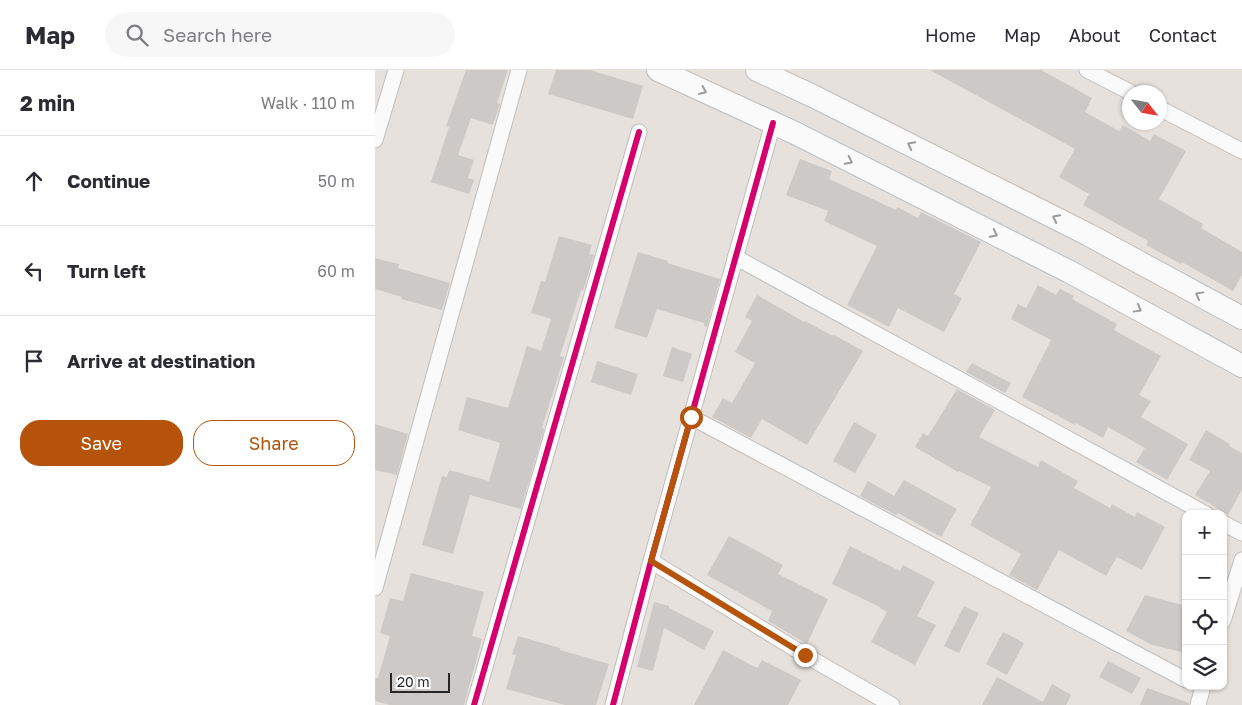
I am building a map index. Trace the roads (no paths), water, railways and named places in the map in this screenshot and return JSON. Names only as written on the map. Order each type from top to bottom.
[{"type":"main road","points":[[658,70],[773,123],[1070,272],[1242,366]]},
{"type":"main road","points":[[757,70],[786,76],[813,96],[1089,235],[1242,318]]},
{"type":"street","points":[[375,140],[396,70]]},
{"type":"street","points":[[375,588],[519,70]]},
{"type":"street","points":[[1087,70],[1122,88]]},
{"type":"street","points":[[1167,112],[1242,151]]},
{"type":"street","points":[[613,705],[651,561],[773,123]]},
{"type":"street","points":[[474,705],[639,132]]},
{"type":"street","points":[[735,257],[1199,510]]},
{"type":"street","points":[[691,417],[1182,678]]},
{"type":"street","points":[[1227,525],[1242,533]]},
{"type":"street","points":[[1227,608],[1242,560]]},
{"type":"street","points":[[651,561],[797,650],[892,705]]},
{"type":"street","points":[[1198,705],[1200,690]]}]
